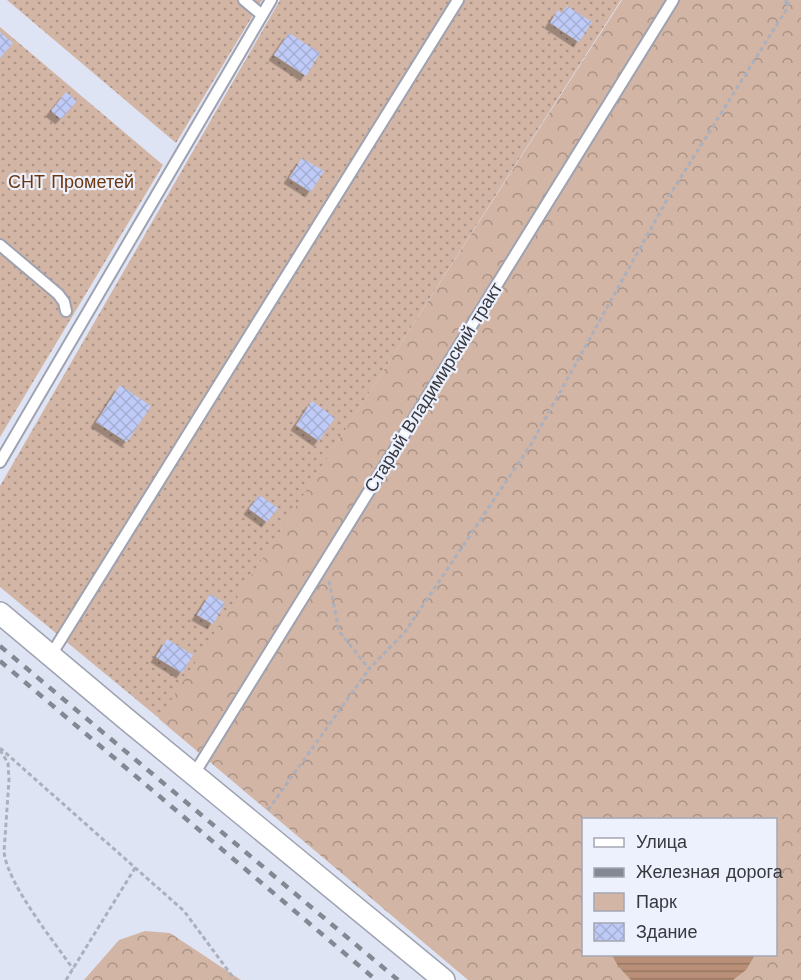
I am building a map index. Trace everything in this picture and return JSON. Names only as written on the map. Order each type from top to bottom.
[{"type":"street","points":[[0,613],[444,980]]},
{"type":"lane","points":[[244,0],[262,15]]},
{"type":"lane","points":[[0,462],[271,0]]},
{"type":"lane","points":[[51,655],[458,0]]},
{"type":"lane","name":"Старый Владимирский тракт","points":[[194,774],[673,0]]},
{"type":"lane","points":[[0,245],[58,294],[64,302],[66,311]]},
{"type":"path","points":[[256,826],[369,669],[405,632],[530,446],[669,196],[786,10],[788,0]]},
{"type":"path","points":[[318,573],[331,582],[339,631],[369,669]]},
{"type":"path","points":[[0,749],[184,911],[235,980]]},
{"type":"path","points":[[0,749],[8,763],[9,780],[6,862],[13,880],[73,969]]},
{"type":"path","points":[[66,980],[135,868]]},
{"type":"green space","points":[[7,0],[262,0],[176,143]]},
{"type":"green space","points":[[280,0],[621,0],[160,719],[0,587],[0,486]]},
{"type":"green space","points":[[622,0],[801,0],[801,980],[468,980],[159,719]]},
{"type":"green space","name":"СНТ Прометей","points":[[0,27],[163,165],[0,437]]},
{"type":"green space","points":[[145,931],[170,933],[241,980],[84,980],[119,940]]},
{"type":"shaded area","points":[[613,956],[754,956],[746,970],[733,980],[631,980]]},
{"type":"building","points":[[567,6],[592,22],[579,42],[550,23],[558,10],[562,13]]},
{"type":"building","points":[[0,32],[13,43],[0,58]]},
{"type":"building","points":[[289,33],[320,53],[306,76],[274,55]]},
{"type":"building","points":[[66,92],[77,101],[61,119],[51,111]]},
{"type":"building","points":[[302,158],[324,171],[311,192],[289,178]]},
{"type":"building","points":[[120,385],[151,406],[127,442],[96,422]]},
{"type":"building","points":[[312,401],[335,418],[319,441],[296,425]]},
{"type":"building","points":[[259,495],[278,508],[267,522],[249,509]]},
{"type":"building","points":[[210,594],[225,603],[213,624],[197,615]]},
{"type":"building","points":[[167,639],[193,655],[182,673],[156,657]]},
{"type":"railway","points":[[0,646],[398,980]]},
{"type":"railway","points":[[0,661],[376,980]]}]
